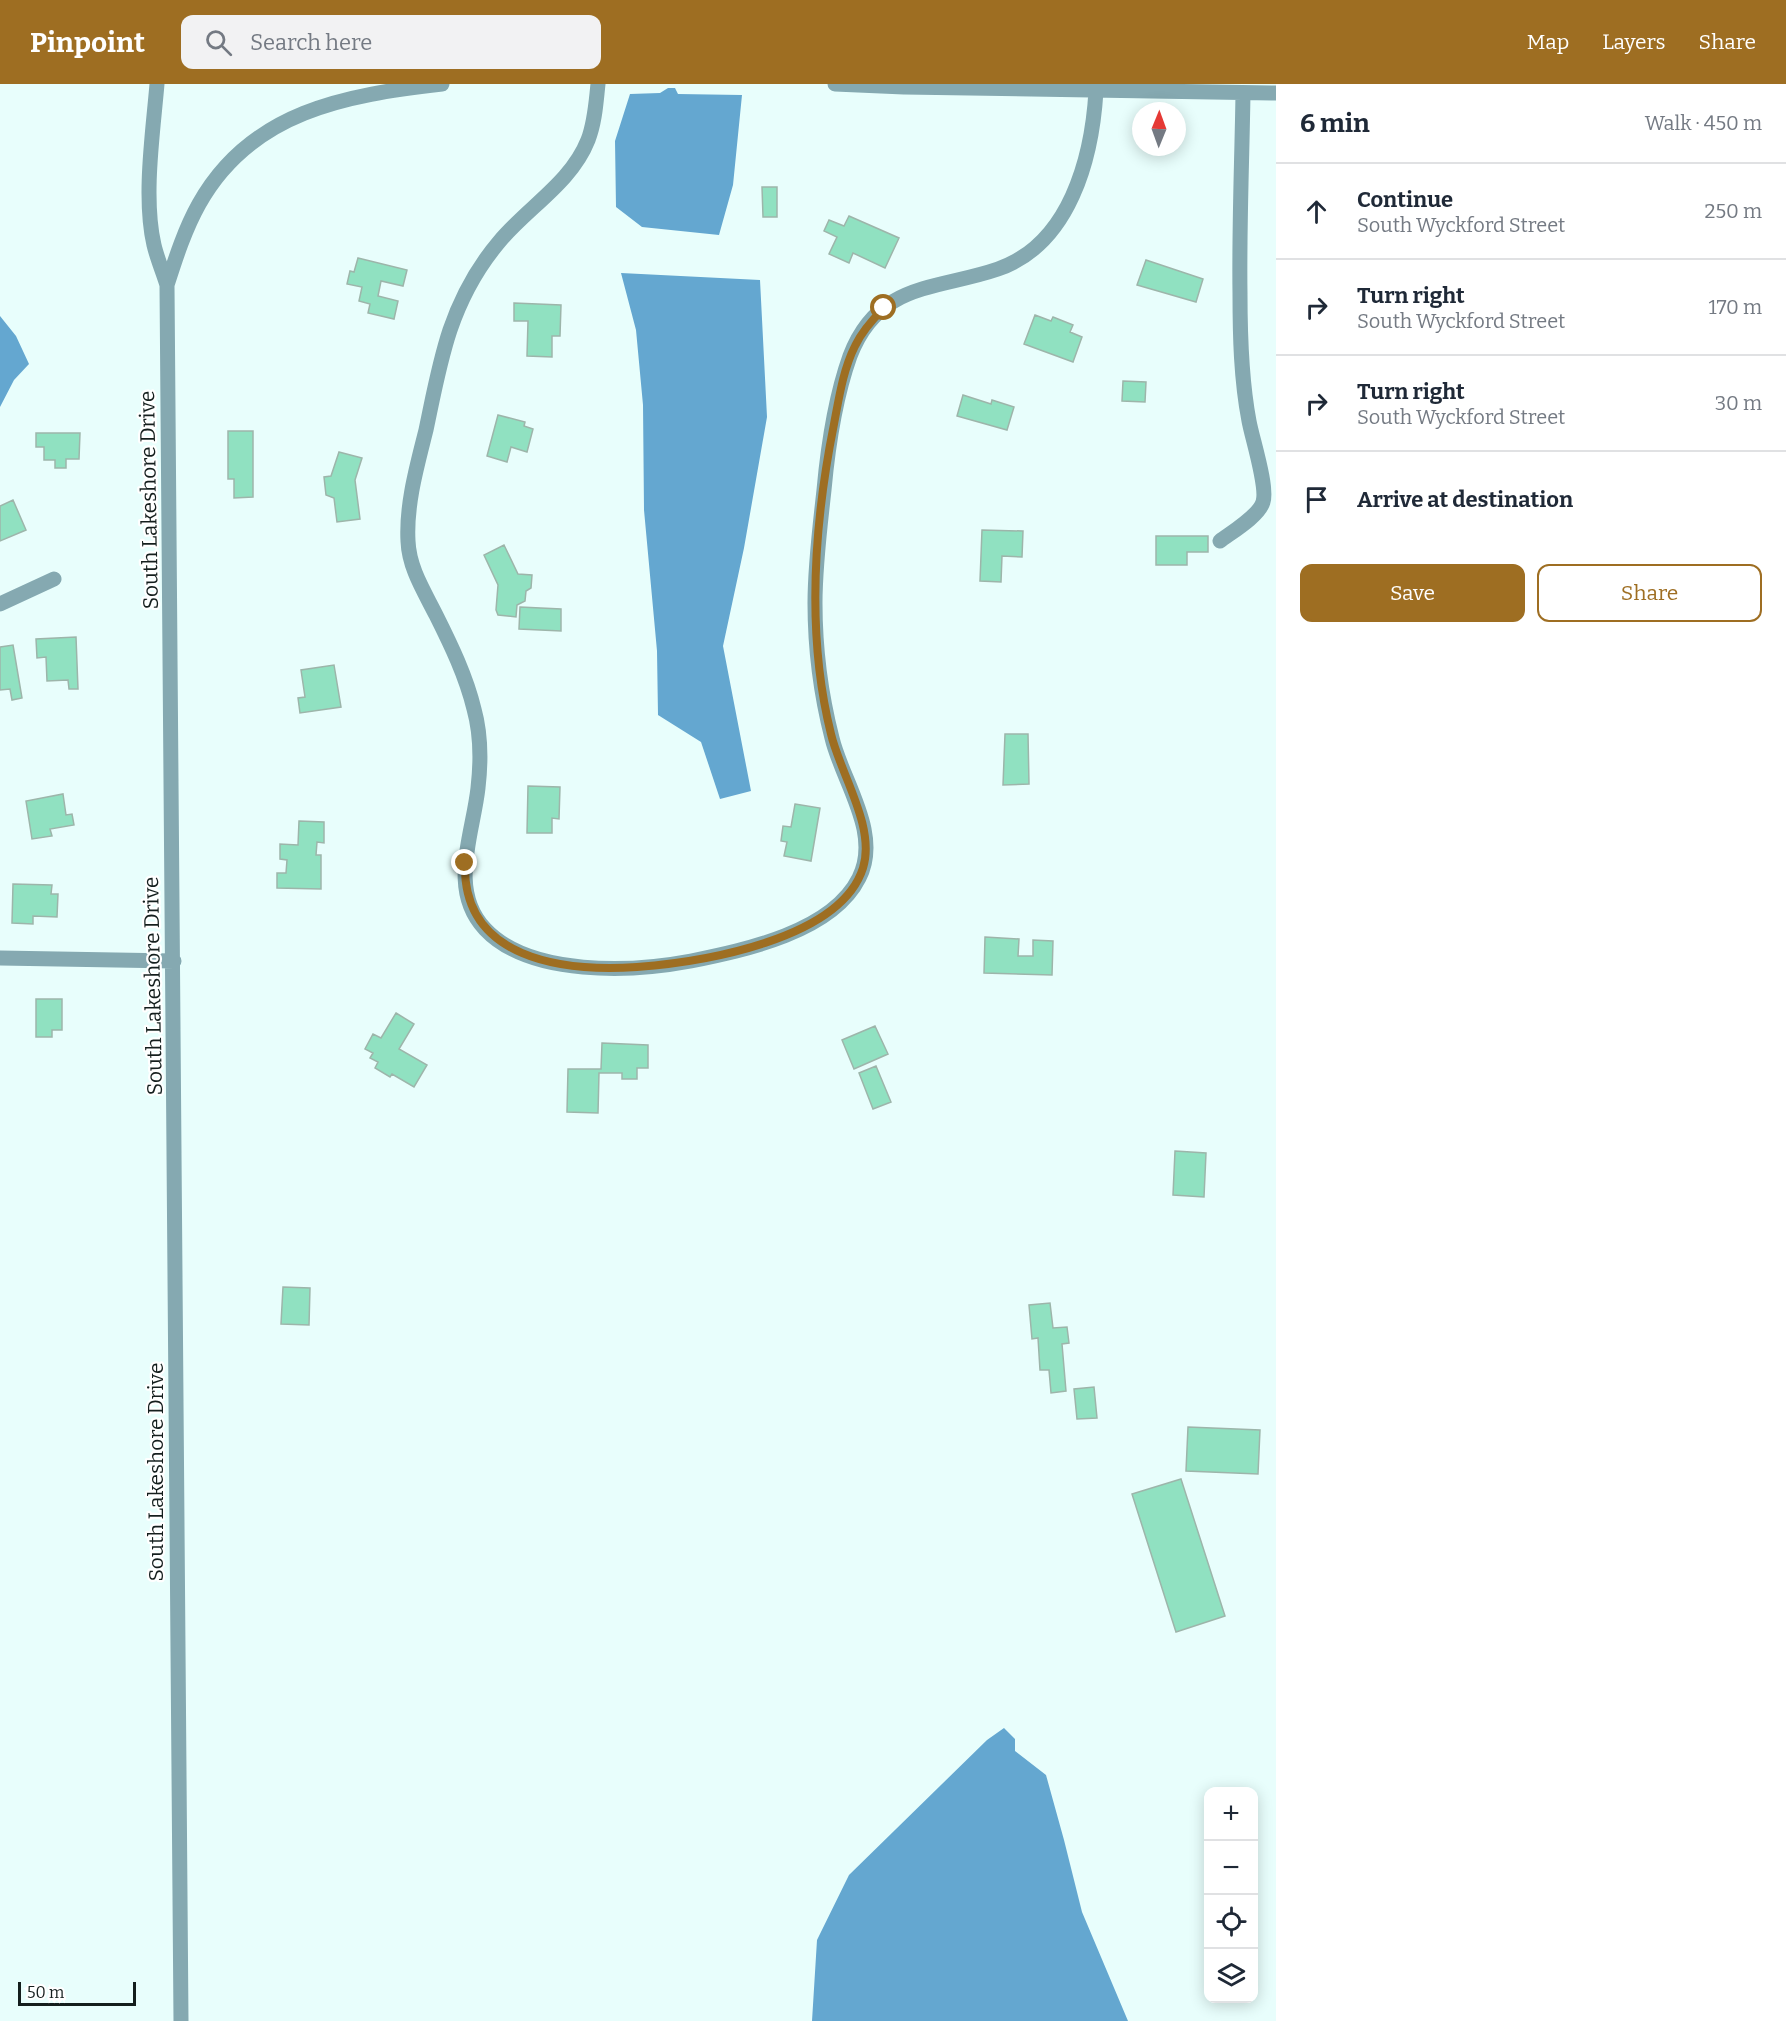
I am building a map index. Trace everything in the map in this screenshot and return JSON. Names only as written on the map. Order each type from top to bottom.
[{"type":"street","points":[[157,84],[151,155],[151,218],[154,245],[167,285]]},
{"type":"street","points":[[370,84],[400,86],[442,84]]},
{"type":"street","points":[[598,84],[595,115],[588,140],[577,159],[566,176],[499,242],[473,277],[457,312],[441,361],[416,472],[407,535],[408,552],[415,573],[463,673],[475,711],[480,765],[465,863],[465,879],[474,914],[485,929],[504,944],[522,953],[577,966],[618,968],[679,963],[742,951],[777,939],[839,905],[856,884],[864,866],[866,849],[864,829],[830,732],[819,665],[815,604],[827,457],[849,360],[869,324],[884,308],[905,294],[1000,269],[1023,257],[1044,239],[1069,204],[1079,182],[1094,120],[1096,91]]},
{"type":"street","points":[[835,84],[1276,93]]},
{"type":"street","name":"South Lakeshore Drive","points":[[181,2021],[167,285],[198,205],[217,177],[243,150],[268,131],[307,111],[335,101],[400,86]]},
{"type":"street","points":[[1220,541],[1256,513],[1263,501],[1263,487],[1249,421],[1240,340],[1239,264],[1243,93]]},
{"type":"street","points":[[0,603],[54,579]]},
{"type":"street","points":[[0,958],[174,961]]},
{"type":"water","points":[[668,88],[675,88],[678,94],[742,95],[733,185],[719,235],[642,227],[616,207],[615,141],[630,94],[660,93]]},
{"type":"water","points":[[621,273],[760,280],[767,417],[744,548],[723,646],[751,791],[720,799],[701,742],[658,715],[657,651],[644,510],[643,405],[636,330]]},
{"type":"water","points":[[0,316],[16,336],[29,364],[14,380],[0,407]]},
{"type":"water","points":[[1004,1728],[1015,1739],[1015,1751],[1046,1775],[1082,1912],[1128,2021],[812,2021],[817,1940],[849,1875],[987,1740]]},
{"type":"building","points":[[762,187],[777,187],[777,217],[763,217]]},
{"type":"building","points":[[849,216],[899,238],[885,268],[853,253],[849,263],[829,254],[837,237],[824,231],[829,220],[844,226]]},
{"type":"building","points":[[358,258],[407,270],[403,286],[381,281],[378,296],[398,301],[394,319],[368,313],[370,304],[359,301],[362,287],[347,284],[350,271],[354,272]]},
{"type":"building","points":[[1146,260],[1203,279],[1196,302],[1137,285]]},
{"type":"building","points":[[514,303],[561,305],[560,336],[552,336],[552,357],[527,356],[528,321],[514,321]]},
{"type":"building","points":[[1035,315],[1051,321],[1053,317],[1073,325],[1070,332],[1082,337],[1073,362],[1024,344]]},
{"type":"building","points":[[1123,381],[1146,382],[1145,402],[1122,401]]},
{"type":"building","points":[[963,395],[991,404],[992,400],[1014,407],[1007,430],[957,416]]},
{"type":"building","points":[[498,415],[525,422],[524,426],[533,429],[527,452],[511,447],[507,462],[487,456]]},
{"type":"building","points":[[228,431],[253,431],[253,497],[234,498],[234,479],[228,479]]},
{"type":"building","points":[[36,433],[80,433],[79,459],[66,459],[66,468],[55,468],[55,460],[44,460],[44,447],[36,447]]},
{"type":"building","points":[[339,452],[362,458],[355,480],[360,519],[337,522],[334,498],[326,495],[324,477],[331,476]]},
{"type":"building","points":[[13,500],[26,530],[0,541],[0,506]]},
{"type":"building","points":[[982,530],[1023,531],[1022,557],[1002,556],[1001,582],[980,581]]},
{"type":"building","points":[[1156,536],[1208,536],[1208,552],[1187,552],[1187,565],[1156,565]]},
{"type":"building","points":[[504,545],[518,574],[532,575],[531,588],[526,591],[525,601],[517,605],[516,617],[498,615],[496,610],[498,585],[484,555]]},
{"type":"building","points":[[520,607],[561,609],[561,631],[519,629]]},
{"type":"building","points":[[76,637],[78,689],[69,689],[68,680],[47,681],[46,657],[37,658],[36,639]]},
{"type":"building","points":[[13,645],[22,698],[12,700],[10,689],[0,690],[0,647]]},
{"type":"building","points":[[334,665],[341,707],[300,713],[298,698],[305,697],[301,670]]},
{"type":"building","points":[[1005,734],[1028,734],[1029,784],[1003,785]]},
{"type":"building","points":[[528,786],[560,787],[559,819],[552,818],[552,833],[527,833]]},
{"type":"building","points":[[63,794],[66,815],[72,814],[74,825],[50,829],[52,836],[32,839],[26,801]]},
{"type":"building","points":[[795,804],[820,808],[811,861],[784,856],[787,842],[781,841],[783,826],[791,827]]},
{"type":"building","points":[[299,821],[324,822],[324,843],[317,842],[316,855],[321,855],[321,889],[277,888],[277,873],[286,873],[287,860],[280,859],[280,844],[298,845]]},
{"type":"building","points":[[13,884],[52,885],[51,894],[58,894],[57,917],[33,916],[33,924],[12,923]]},
{"type":"building","points":[[985,937],[1019,939],[1018,956],[1033,956],[1033,940],[1053,941],[1052,975],[984,973]]},
{"type":"building","points":[[36,999],[62,999],[62,1030],[52,1030],[52,1037],[36,1037]]},
{"type":"building","points":[[396,1013],[414,1024],[399,1049],[427,1065],[414,1087],[392,1074],[390,1077],[375,1068],[378,1062],[370,1058],[373,1053],[365,1049],[373,1034],[381,1038]]},
{"type":"building","points":[[875,1026],[888,1054],[854,1069],[842,1040]]},
{"type":"building","points":[[602,1043],[648,1045],[648,1068],[637,1068],[637,1079],[622,1079],[622,1073],[599,1073],[598,1113],[567,1112],[568,1069],[601,1069]]},
{"type":"building","points":[[876,1066],[891,1102],[873,1109],[859,1073]]},
{"type":"building","points":[[1175,1151],[1206,1153],[1204,1197],[1173,1195]]},
{"type":"building","points":[[283,1287],[310,1288],[309,1325],[281,1324]]},
{"type":"building","points":[[1050,1303],[1053,1328],[1067,1327],[1069,1343],[1062,1344],[1066,1391],[1051,1393],[1049,1370],[1040,1370],[1038,1338],[1032,1339],[1029,1305]]},
{"type":"building","points":[[1094,1387],[1097,1418],[1077,1419],[1074,1389]]},
{"type":"building","points":[[1188,1427],[1260,1430],[1258,1474],[1186,1471]]},
{"type":"building","points":[[1181,1479],[1225,1616],[1176,1632],[1132,1494]]},
{"type":"route","points":[[465,863],[468,896],[474,914],[485,929],[504,944],[522,953],[577,966],[618,968],[679,963],[742,951],[777,939],[819,918],[839,905],[856,884],[864,866],[866,849],[864,829],[830,732],[819,665],[815,604],[827,457],[840,393],[856,344],[869,324],[884,308]]}]
